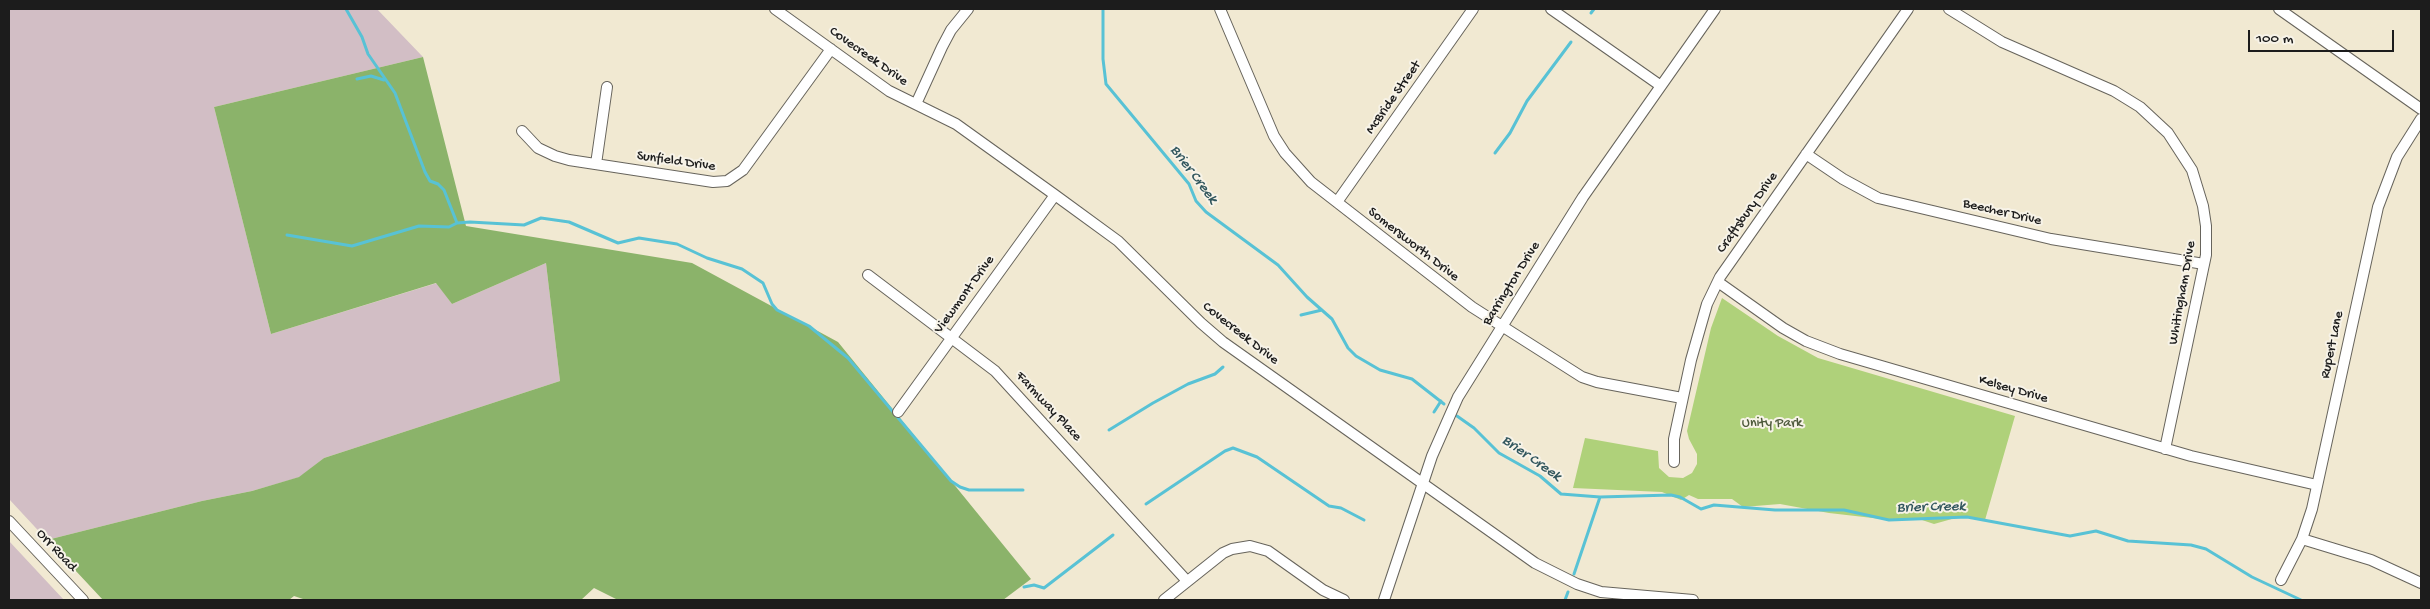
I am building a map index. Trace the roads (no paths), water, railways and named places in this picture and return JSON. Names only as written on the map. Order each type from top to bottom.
[{"type":"street","points":[[916,104],[951,30],[968,9]]},
{"type":"street","name":"Somersworth Drive","points":[[1220,9],[1270,127],[1285,153],[1311,182],[1403,255],[1501,326],[1582,377],[1597,382],[1682,398]]},
{"type":"street","name":"McBride Street","points":[[1337,202],[1473,9]]},
{"type":"street","points":[[1551,9],[1661,86]]},
{"type":"street","name":"Barrington Drive","points":[[1384,600],[1422,483],[1437,441],[1451,410],[1501,326],[1583,197],[1715,9]]},
{"type":"street","name":"Craftsbury Drive","points":[[1674,462],[1674,439],[1682,398],[1700,326],[1718,282],[1908,9]]},
{"type":"street","name":"Whitingham Drive","points":[[1949,9],[2002,42],[2114,91],[2153,118],[2181,150],[2200,193],[2206,226],[2204,264],[2165,449]]},
{"type":"street","points":[[2279,9],[2421,109]]},
{"type":"street","name":"Covecreek Drive","points":[[779,10],[889,91],[956,124],[1118,241],[1201,323],[1223,342],[1535,563],[1577,584],[1615,594],[1693,600]]},
{"type":"street","name":"Sunfield Drive","points":[[522,131],[538,148],[569,160],[713,182],[728,181],[743,170],[832,49]]},
{"type":"street","points":[[596,164],[607,87]]},
{"type":"street","name":"Rupert Lane","points":[[2281,580],[2302,538],[2317,485],[2378,207],[2396,157],[2421,119]]},
{"type":"street","name":"Beecher Drive","points":[[1806,154],[1843,179],[1878,198],[2051,239],[2204,264]]},
{"type":"street","name":"Viewmont Drive","points":[[898,412],[1055,195]]},
{"type":"street","name":"Farmway Place","points":[[868,275],[995,370],[1187,582]]},
{"type":"street","name":"Kelsey Drive","points":[[1718,282],[1783,328],[1822,348],[2165,449],[2317,485]]},
{"type":"street","name":"Orr Road","points":[[9,521],[83,600]]},
{"type":"street","points":[[2302,538],[2371,560],[2421,583]]},
{"type":"street","points":[[1164,600],[1223,553],[1244,546],[1268,551],[1324,590],[1344,600]]},
{"type":"waterway","points":[[346,9],[362,37],[368,54],[395,93],[425,172],[430,181],[438,184],[444,190],[457,223]]},
{"type":"waterway","name":"Brier Creek","points":[[1103,9],[1103,59],[1106,84],[1189,184],[1196,201],[1206,212],[1278,265],[1307,297],[1332,319],[1348,348],[1356,356],[1380,370],[1412,379],[1444,404]]},
{"type":"waterway","points":[[1591,13],[1594,9]]},
{"type":"waterway","points":[[1495,153],[1510,133],[1527,101],[1571,42]]},
{"type":"waterway","points":[[357,79],[371,76],[384,80]]},
{"type":"waterway","points":[[287,235],[352,246],[419,226],[449,227],[457,223],[470,222],[524,225],[541,218],[569,222],[618,243],[639,238],[677,244],[707,258],[742,269],[763,283],[772,304],[777,310],[809,326],[848,358],[951,481],[969,490],[1023,490]]},
{"type":"waterway","points":[[1301,315],[1322,310]]},
{"type":"waterway","points":[[1109,430],[1153,403],[1188,384],[1215,374],[1223,367]]},
{"type":"waterway","points":[[1434,412],[1441,401]]},
{"type":"waterway","name":"Brier Creek","points":[[1457,416],[1474,428],[1499,453],[1540,476],[1561,494],[1600,497],[1671,495],[1680,497],[1701,509],[1714,505],[1775,510],[1844,510],[1889,520],[1967,517],[2070,536],[2096,531],[2128,541],[2191,545],[2206,549],[2252,577],[2301,600]]},
{"type":"waterway","points":[[1146,504],[1225,451],[1233,448],[1257,457],[1329,506],[1341,508],[1364,520]]},
{"type":"waterway","points":[[1574,574],[1600,497]]},
{"type":"waterway","points":[[1024,587],[1034,585],[1044,588],[1113,535]]},
{"type":"waterway","points":[[1565,600],[1568,592]]},
{"type":"park label","name":"Unity Park","points":[[1772,424]]}]
